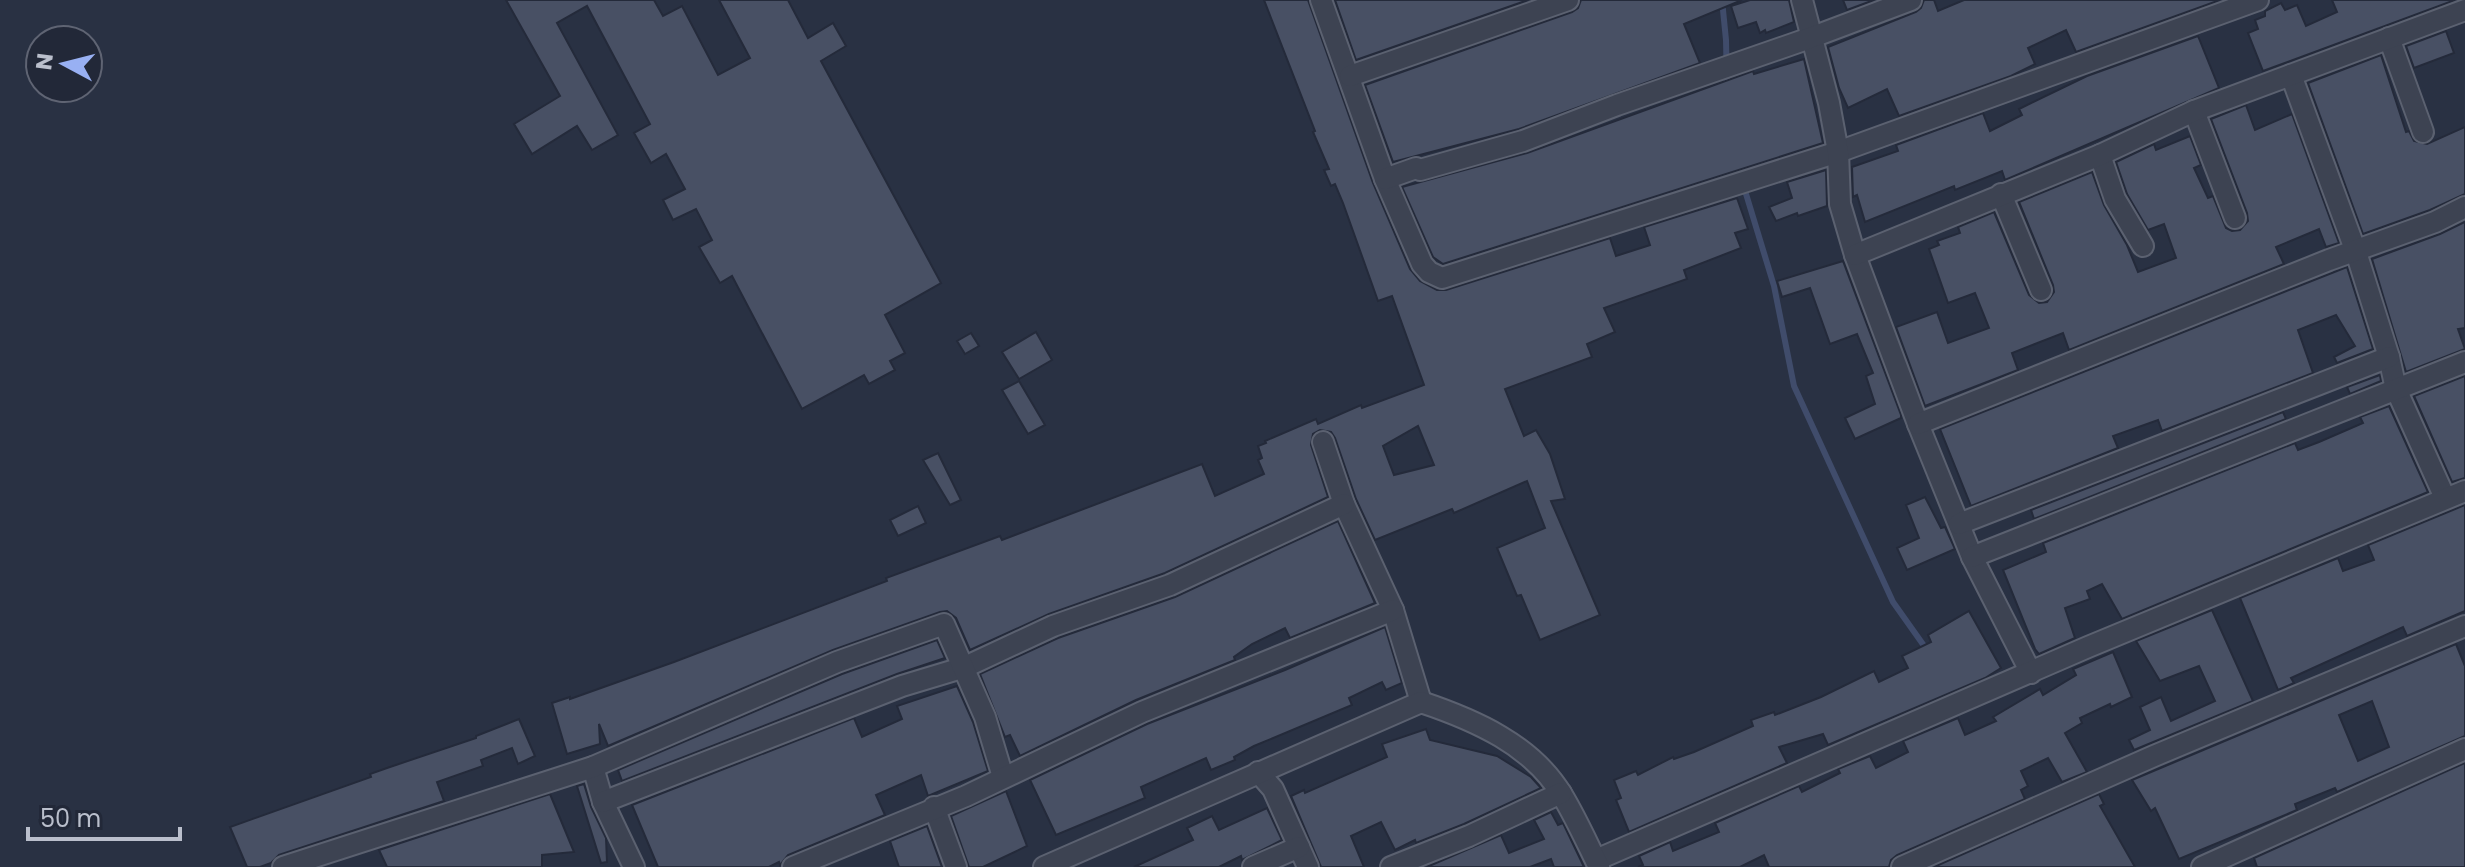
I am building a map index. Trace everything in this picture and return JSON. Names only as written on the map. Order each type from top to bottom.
[{"type":"street","points":[[1321,0],[1385,179],[1422,264],[1429,272],[1442,278],[1838,152],[2258,0]]},
{"type":"street","points":[[1350,76],[1568,0]]},
{"type":"street","points":[[1802,0],[1829,103],[1838,152],[1840,204],[1855,255],[1972,557],[2031,673]]},
{"type":"street","points":[[1385,179],[1523,141],[1911,0]]},
{"type":"street","points":[[1855,255],[2100,155],[2194,111],[2465,10]]},
{"type":"street","points":[[2389,38],[2423,132]]},
{"type":"street","points":[[1044,867],[1421,702],[1466,717],[1532,759],[1561,793],[1598,863],[2088,647],[2455,494],[2396,389],[2356,252],[2291,75]]},
{"type":"street","points":[[2194,111],[2235,218]]},
{"type":"street","points":[[2100,155],[2115,199],[2143,246]]},
{"type":"street","points":[[2001,194],[2041,290]]},
{"type":"street","points":[[1918,424],[2435,222],[2465,207]]},
{"type":"street","points":[[1959,524],[2389,357]]},
{"type":"street","points":[[1972,557],[2465,362]]},
{"type":"street","points":[[1323,442],[1344,504],[1393,610],[1421,702]]},
{"type":"street","points":[[603,802],[902,686],[965,667],[1053,626],[1170,585],[1344,504]]},
{"type":"street","points":[[793,867],[966,796],[1142,712],[1393,610]]},
{"type":"street","points":[[283,867],[593,767],[837,662],[944,624],[985,717],[1003,777]]},
{"type":"street","points":[[1902,867],[2168,750],[2465,626]]},
{"type":"street","points":[[2202,867],[2465,749]]},
{"type":"street","points":[[593,767],[603,802],[634,867]]},
{"type":"street","points":[[1258,772],[1273,789],[1308,867]]},
{"type":"street","points":[[1391,867],[1469,836],[1561,793]]},
{"type":"street","points":[[934,807],[956,867]]},
{"type":"street","points":[[1253,867],[1299,847]]},
{"type":"building","points":[[506,0],[654,0],[663,16],[682,6],[718,75],[750,58],[719,0],[788,0],[808,38],[833,23],[846,46],[821,61],[941,283],[885,315],[905,353],[890,361],[895,370],[869,384],[864,375],[802,409],[732,276],[720,283],[699,247],[712,240],[696,209],[673,220],[663,200],[685,189],[666,154],[651,163],[634,133],[650,124],[587,6],[557,23],[618,135],[592,150],[577,126],[532,154],[514,124],[560,96]]},
{"type":"building","points":[[1264,0],[1308,0],[1373,183],[1410,269],[1420,281],[1437,290],[1446,290],[1610,238],[1616,256],[1650,245],[1644,227],[1737,198],[1748,229],[1735,233],[1741,248],[1684,270],[1687,279],[1604,308],[1615,332],[1587,344],[1592,357],[1505,389],[1524,436],[1536,430],[1550,454],[1565,499],[1551,501],[1600,615],[1540,640],[1497,548],[1545,528],[1527,481],[1454,513],[1452,509],[1375,540],[1356,499],[1335,438],[1331,432],[1320,430],[1313,434],[1311,445],[1328,497],[1165,573],[1049,614],[970,650],[956,618],[947,611],[940,612],[833,650],[608,746],[599,724],[600,744],[567,754],[552,703],[674,662],[887,581],[886,578],[1000,536],[1002,540],[1202,464],[1215,496],[1264,474],[1258,460],[1262,458],[1258,446],[1265,441],[1316,419],[1318,424],[1361,405],[1362,408],[1424,385],[1392,296],[1378,301],[1343,203],[1335,184],[1331,186],[1324,170],[1329,169]],"holes":[[[1418,426],[1434,465],[1394,475],[1383,446]]]},
{"type":"building","points":[[1335,0],[1528,0],[1356,60]]},
{"type":"building","points":[[1581,0],[1742,0],[1684,24],[1700,63],[1519,129],[1393,162],[1365,85],[1572,12]]},
{"type":"building","points":[[1750,0],[1789,0],[1794,22],[1766,33],[1765,30],[1760,33],[1756,22],[1738,28],[1731,6]]},
{"type":"building","points":[[1843,0],[1874,0],[1847,10]]},
{"type":"building","points":[[1924,0],[1934,0],[1938,11],[1964,0],[2220,0],[2076,52],[2066,30],[2028,48],[2035,64],[2011,76],[1899,116],[1887,89],[1848,108],[1828,47],[1916,12]]},
{"type":"building","points":[[2332,0],[2455,0],[2263,71],[2248,33],[2258,29],[2255,20],[2281,3],[2285,10],[2297,5],[2306,26],[2337,12]]},
{"type":"building","points":[[2446,31],[2454,53],[2414,68],[2406,46]]},
{"type":"building","points":[[2198,36],[2219,88],[2005,180],[2002,171],[1955,190],[1954,186],[1865,222],[1857,195],[1853,197],[1852,167],[1898,151],[1896,145],[1983,113],[1990,131],[2022,115],[2019,109],[2087,76]]},
{"type":"building","points":[[2381,55],[2406,132],[2409,131],[2414,141],[2427,144],[2465,127],[2465,194],[2363,234],[2308,83]]},
{"type":"building","points":[[1804,59],[1823,143],[1443,264],[1433,257],[1402,187],[1527,153],[1753,71],[1754,74]]},
{"type":"building","points":[[2246,105],[2255,130],[2292,114],[2339,243],[2326,247],[2319,229],[2276,247],[2284,264],[2069,350],[2063,333],[2012,353],[2018,370],[1925,406],[1896,327],[1937,312],[1948,343],[1989,328],[1975,293],[1948,303],[1929,249],[1939,245],[1937,241],[1960,233],[1958,227],[1994,212],[2029,295],[2039,303],[2047,302],[2054,292],[2053,285],[2019,202],[2092,172],[2104,205],[2127,245],[2138,272],[2176,258],[2164,224],[2148,230],[2127,194],[2116,162],[2154,144],[2156,150],[2190,136],[2201,165],[2194,168],[2208,198],[2213,196],[2226,228],[2240,230],[2248,221],[2247,213],[2211,119]]},
{"type":"building","points":[[1826,170],[1827,206],[1776,221],[1769,207],[1792,198],[1787,182]]},
{"type":"building","points":[[2465,222],[2465,328],[2458,329],[2465,349],[2406,372],[2372,259]]},
{"type":"building","points":[[1843,261],[1901,415],[1901,418],[1855,439],[1845,418],[1875,404],[1866,376],[1873,373],[1857,334],[1830,344],[1810,288],[1782,297],[1777,281]]},
{"type":"building","points":[[2347,267],[2373,349],[2337,363],[2334,357],[2355,346],[2336,315],[2298,330],[2313,373],[2162,431],[2158,420],[2113,436],[2118,448],[1971,506],[1940,429]]},
{"type":"building","points":[[1036,332],[1052,360],[1019,379],[1002,352]]},
{"type":"building","points":[[971,333],[979,346],[965,354],[957,341]]},
{"type":"building","points":[[2380,375],[2381,381],[2350,394],[2347,387]]},
{"type":"building","points":[[2465,376],[2465,478],[2452,482],[2414,396]]},
{"type":"building","points":[[1019,381],[1045,425],[1028,434],[1002,390]]},
{"type":"building","points":[[2389,406],[2428,492],[2122,619],[2102,584],[2087,591],[2090,599],[2065,608],[2075,638],[2039,654],[2035,649],[2003,570],[2046,552],[2043,543],[2295,443],[2298,450],[2319,442],[2363,423],[2360,417]]},
{"type":"building","points":[[2283,412],[2286,419],[2034,519],[2031,510]]},
{"type":"building","points":[[938,453],[961,500],[950,505],[923,460]]},
{"type":"building","points":[[1925,497],[1955,549],[1907,570],[1897,548],[1919,538],[1906,505]]},
{"type":"building","points":[[2465,505],[2465,611],[2407,636],[2403,627],[2291,678],[2294,683],[2278,690],[2240,598],[2338,558],[2343,571],[2374,560],[2368,545]]},
{"type":"building","points":[[918,506],[926,523],[898,536],[890,520]]},
{"type":"building","points":[[1338,521],[1375,603],[1290,638],[1285,628],[1252,644],[1234,657],[1235,660],[1136,700],[1020,756],[1010,735],[1005,737],[980,674],[1058,638],[1175,597]]},
{"type":"building","points":[[2212,610],[2253,701],[2134,750],[2129,740],[2150,730],[2140,707],[2161,697],[2171,721],[2215,701],[2199,666],[2160,681],[2136,641]]},
{"type":"building","points":[[1969,611],[2001,668],[1985,678],[1828,745],[1823,734],[1779,747],[1787,763],[1629,832],[1616,800],[1621,798],[1614,780],[1636,771],[1638,775],[1673,757],[1694,752],[1753,726],[1751,720],[1774,712],[1775,715],[1821,697],[1874,671],[1879,682],[1908,668],[1902,656],[1931,642],[1928,635]]},
{"type":"building","points":[[1385,627],[1402,683],[1386,690],[1382,682],[1349,698],[1352,705],[1254,746],[1234,757],[1235,760],[1211,770],[1206,758],[1141,787],[1145,798],[1056,835],[1030,780],[1147,724]]},
{"type":"building","points":[[937,640],[945,658],[622,781],[618,770],[842,674]]},
{"type":"building","points":[[2456,644],[2465,666],[2465,736],[2337,792],[2335,788],[2295,804],[2297,810],[2179,859],[2155,808],[2151,811],[2132,780]],"holes":[[[2372,701],[2389,747],[2358,761],[2339,715]]]},
{"type":"building","points":[[2113,652],[2132,697],[2080,718],[2082,723],[2065,733],[2087,772],[2062,782],[2048,758],[2021,771],[2028,786],[2021,790],[2025,799],[1897,855],[1889,867],[1769,867],[1764,855],[1740,867],[1638,867],[1643,865],[1639,856],[1670,842],[1673,851],[1719,832],[1715,823],[1799,786],[1802,792],[1840,773],[1838,769],[1870,756],[1876,768],[1908,752],[1903,741],[1958,718],[1965,735],[1996,721],[1993,717],[2040,689],[2043,695],[2076,675],[2073,669]]},
{"type":"building","points":[[957,686],[973,722],[988,771],[928,796],[921,775],[876,795],[885,815],[788,855],[780,865],[779,862],[769,867],[658,867],[632,805],[854,718],[862,737],[902,719],[897,706]]},
{"type":"building","points":[[519,719],[535,756],[518,764],[512,748],[481,760],[483,766],[437,782],[444,801],[279,855],[271,863],[260,867],[247,867],[230,827],[476,738]]},
{"type":"building","points":[[1426,729],[1430,740],[1497,756],[1531,777],[1541,788],[1464,824],[1395,850],[1381,822],[1351,836],[1364,867],[1321,867],[1291,796],[1304,790],[1305,793],[1387,757],[1382,744]]},
{"type":"building","points":[[2465,763],[2465,867],[2257,867],[2254,858]]},
{"type":"building","points":[[584,784],[606,838],[607,862],[601,863],[577,786]]},
{"type":"building","points":[[1006,791],[1027,846],[983,867],[969,867],[951,816]]},
{"type":"building","points":[[550,794],[574,852],[542,855],[542,867],[387,867],[379,850]]},
{"type":"building","points":[[2099,794],[2104,804],[2100,806],[2135,867],[1934,867]]},
{"type":"building","points":[[1267,808],[1282,840],[1242,860],[1241,856],[1219,867],[1134,867],[1193,840],[1187,828],[1212,816],[1219,830]]},
{"type":"building","points":[[1551,812],[1558,825],[1563,823],[1584,867],[1554,867],[1551,859],[1530,867],[1427,867],[1501,835],[1509,853],[1544,839],[1534,820]]},
{"type":"building","points":[[927,826],[942,867],[899,867],[890,841]]},
{"type":"waterway","points":[[1722,0],[1727,87]]},
{"type":"waterway","points":[[1743,184],[1774,286],[1794,386],[1893,602],[1927,650]]}]
